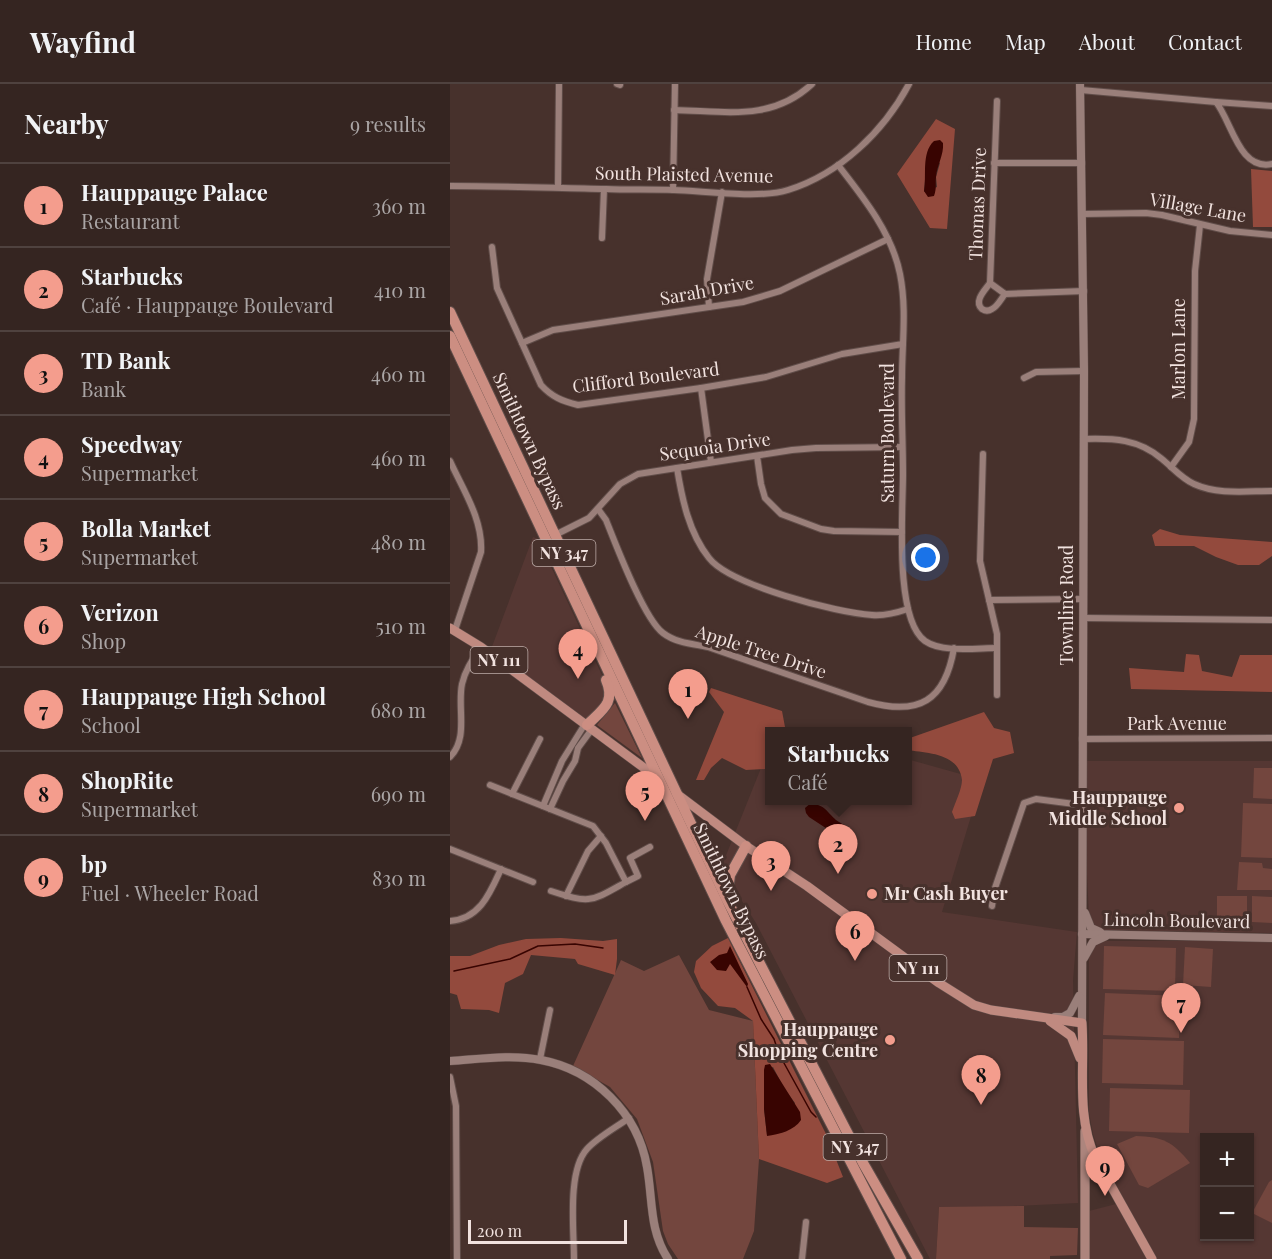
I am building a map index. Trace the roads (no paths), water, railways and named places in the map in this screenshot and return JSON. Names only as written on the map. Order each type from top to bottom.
[{"type":"highway","name":"Smithtown Bypass","points":[[450,312],[727,900],[863,1163],[918,1259]]},
{"type":"highway","name":"Smithtown Bypass","points":[[450,336],[739,946],[901,1259]]},
{"type":"highway","points":[[588,726],[605,708],[611,692],[595,652],[596,646]]},
{"type":"highway","points":[[727,900],[730,875],[746,846]]},
{"type":"main road","name":"NY 111","points":[[453,629],[481,646],[746,846],[807,886],[939,983],[974,1005],[991,1010],[1082,1023]]},
{"type":"main road","name":"NY 111","points":[[1040,1017],[1062,1028],[1071,1036],[1083,1066]]},
{"type":"main road","name":"Townline Road","points":[[1082,1023],[1085,1259]]},
{"type":"main road","name":"Townline Road","points":[[1085,1125],[1094,1154]]},
{"type":"main road","points":[[1085,1162],[1088,1154],[1094,1154]]},
{"type":"main road","name":"NY 111","points":[[1094,1154],[1152,1259]]},
{"type":"street","points":[[558,187],[559,84]]},
{"type":"street","points":[[673,190],[675,84]]},
{"type":"street","points":[[674,110],[751,112],[771,109],[786,103],[812,84]]},
{"type":"street","name":"South Plaisted Avenue","points":[[450,186],[722,192],[786,191],[838,165],[864,144],[884,125],[909,84]]},
{"type":"street","points":[[1080,87],[1272,106]]},
{"type":"street","name":"Townline Road","points":[[1080,87],[1084,291],[1082,1023]]},
{"type":"street","name":"Thomas Drive","points":[[996,101],[990,283],[1005,294]]},
{"type":"street","points":[[1216,102],[1248,159],[1262,165],[1272,164]]},
{"type":"street","points":[[994,163],[1082,163]]},
{"type":"street","name":"Saturn Boulevard","points":[[838,165],[875,216],[888,239],[901,277],[904,308],[902,532],[903,570],[908,609],[915,627],[926,641],[936,646],[997,648]]},
{"type":"street","points":[[602,238],[604,189]]},
{"type":"street","points":[[709,307],[707,279],[722,192]]},
{"type":"street","name":"Village Lane","points":[[1083,214],[1146,213],[1179,218],[1230,231],[1272,235]]},
{"type":"street","name":"Marlon Lane","points":[[1171,467],[1189,442],[1194,419],[1195,271],[1200,225]]},
{"type":"street","name":"Sarah Drive","points":[[522,343],[553,330],[743,302],[780,291],[888,239]]},
{"type":"street","name":"Clifford Boulevard","points":[[492,247],[496,288],[542,386],[550,395],[578,405],[775,375],[842,354],[903,344]]},
{"type":"street","points":[[990,283],[980,298],[979,304],[987,311],[993,309],[1005,294],[1084,291]]},
{"type":"street","points":[[1024,378],[1036,372],[1084,370]]},
{"type":"street","points":[[701,388],[711,462]]},
{"type":"street","points":[[1084,439],[1121,439],[1135,442],[1148,448],[1192,484],[1208,489],[1272,491]]},
{"type":"street","name":"Sequoia Drive","points":[[555,535],[578,524],[598,509],[620,484],[638,474],[816,448],[902,447]]},
{"type":"street","points":[[983,454],[980,561],[997,634],[997,695]]},
{"type":"street","points":[[757,456],[765,498],[781,514],[821,529],[834,531],[902,532]]},
{"type":"street","points":[[450,461],[478,520],[482,542],[481,552],[453,629]]},
{"type":"street","points":[[677,468],[682,497],[693,529],[708,558],[719,569],[734,577],[804,602],[826,607],[874,615],[908,609]]},
{"type":"street","name":"Apple Tree Drive","points":[[598,509],[606,520],[650,617],[661,632],[670,638],[708,647],[868,702],[901,708],[927,700],[938,690],[946,680],[954,648]]},
{"type":"street","points":[[989,600],[1083,599]]},
{"type":"street","points":[[1084,618],[1272,620]]},
{"type":"street","points":[[450,757],[459,741],[462,726],[461,686],[465,672],[481,646]]},
{"type":"street","points":[[543,806],[559,768],[588,726]]},
{"type":"street","points":[[550,809],[563,780],[575,761],[588,726]]},
{"type":"street","name":"Park Avenue","points":[[1082,739],[1272,738]]},
{"type":"street","points":[[512,794],[540,739]]},
{"type":"street","points":[[559,768],[568,774]]},
{"type":"street","points":[[490,785],[593,826],[601,836],[626,882]]},
{"type":"street","points":[[992,906],[994,891],[1024,802],[1036,799],[1082,805]]},
{"type":"street","points":[[566,896],[588,851],[601,836]]},
{"type":"street","points":[[551,891],[589,900],[638,876],[630,858],[650,847]]},
{"type":"street","points":[[450,849],[533,882]]},
{"type":"street","points":[[450,921],[459,921],[476,913],[485,901],[501,869]]},
{"type":"street","points":[[1082,903],[1091,928],[1113,934]]},
{"type":"street","name":"Lincoln Boulevard","points":[[1082,934],[1272,938]]},
{"type":"street","points":[[1082,967],[1093,942],[1113,934]]},
{"type":"street","points":[[1040,1017],[1063,1017],[1070,1013],[1074,1009],[1081,986]]},
{"type":"street","points":[[540,1059],[550,1010]]},
{"type":"street","points":[[450,1061],[515,1057],[540,1059],[559,1064],[586,1077],[613,1099],[629,1118],[647,1164],[650,1205],[657,1240],[668,1259]]},
{"type":"street","points":[[450,1077],[456,1106],[457,1259]]},
{"type":"street","points":[[574,1259],[574,1178],[578,1162],[587,1149],[629,1118]]},
{"type":"street","points":[[802,1259],[806,1222]]},
{"type":"waterway","points":[[454,971],[510,959],[538,946],[575,944],[603,948]]},
{"type":"waterway","points":[[747,987],[761,1019],[774,1039],[779,1054],[816,1117]]},
{"type":"place","name":"Speedway","points":[[578,679]]},
{"type":"place","name":"Hauppauge Palace","points":[[688,719]]},
{"type":"place","name":"Hauppauge Middle School","points":[[1179,808]]},
{"type":"place","name":"Bolla Market","points":[[645,821]]},
{"type":"place","name":"Starbucks","points":[[838,874]]},
{"type":"place","name":"TD Bank","points":[[771,891]]},
{"type":"place","name":"Mr Cash Buyer","points":[[872,894]]},
{"type":"place","name":"Verizon","points":[[855,961]]},
{"type":"place","name":"Hauppauge High School","points":[[1181,1033]]},
{"type":"place","name":"Hauppauge Shopping Centre","points":[[890,1040]]},
{"type":"place","name":"ShopRite","points":[[981,1105]]},
{"type":"place","name":"bp","points":[[1105,1196]]}]
